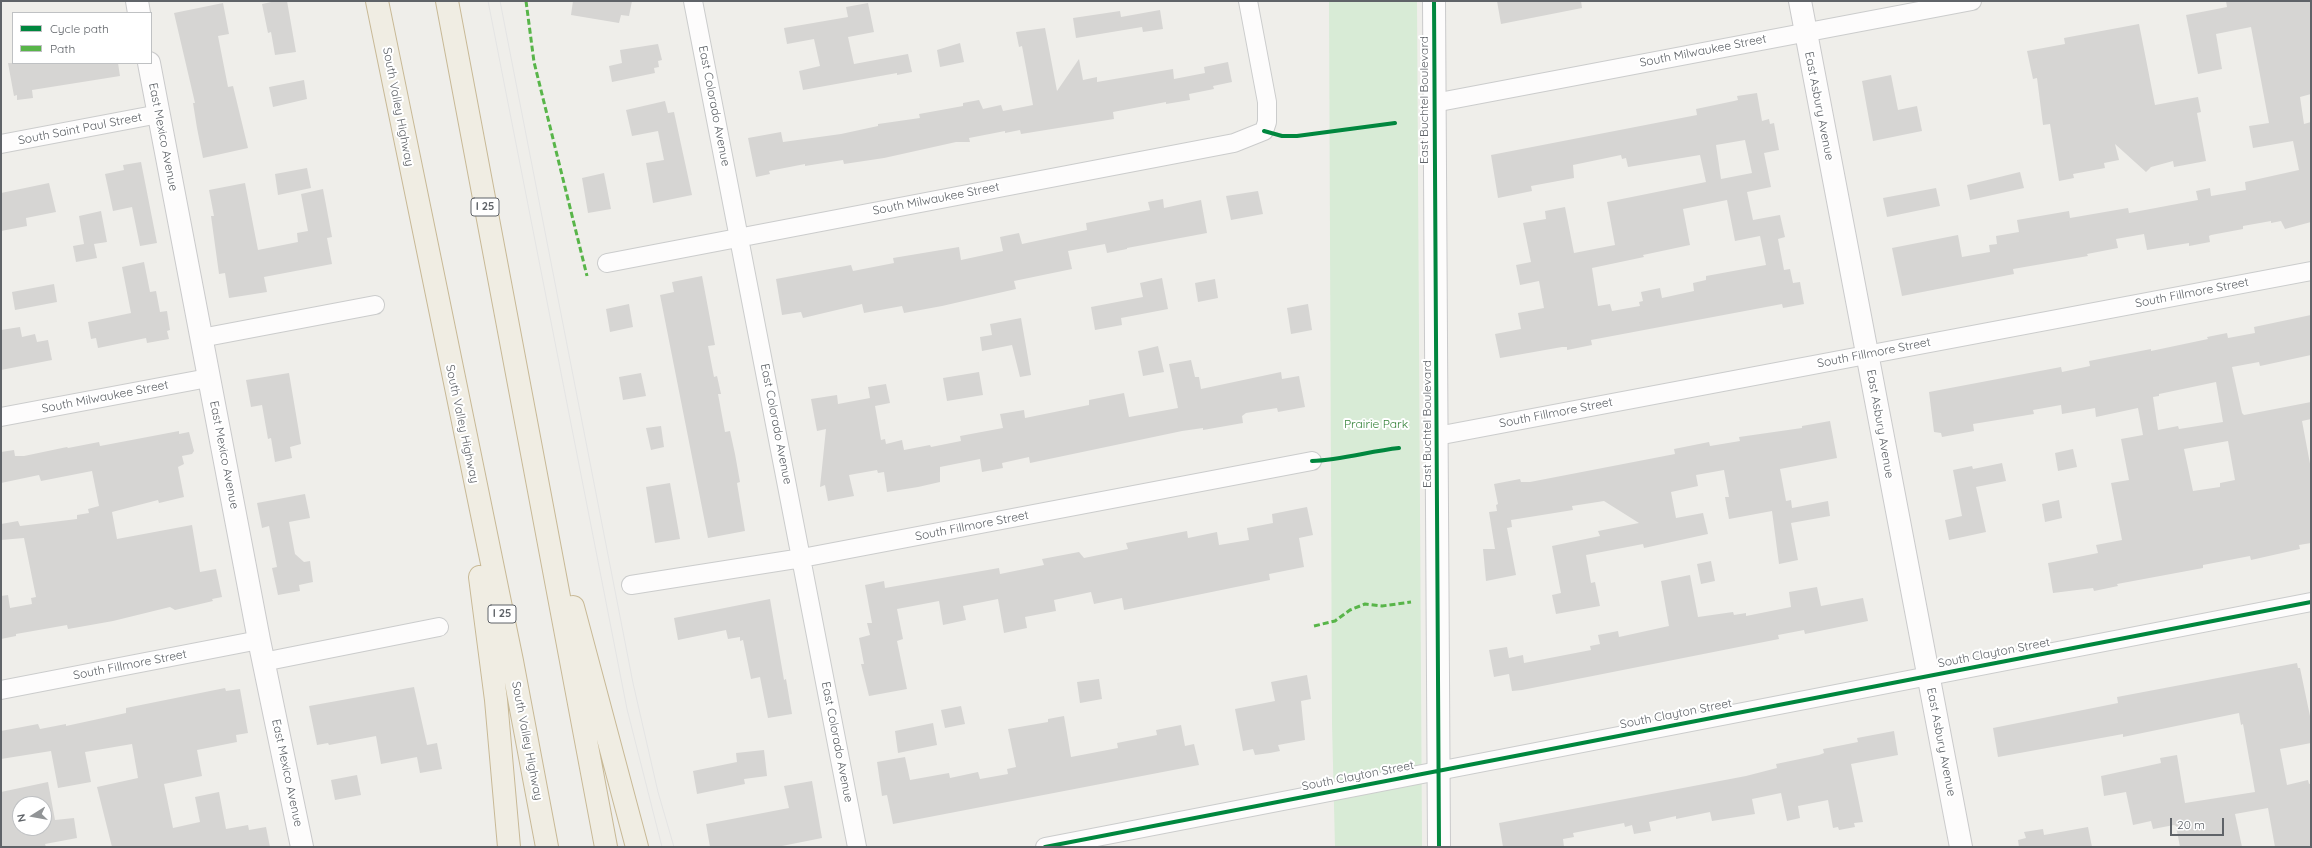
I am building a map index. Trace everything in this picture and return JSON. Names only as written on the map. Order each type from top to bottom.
[{"type":"highway","name":"South Valley Highway","points":[[377,1],[453,382],[512,661],[547,847]]},
{"type":"highway","name":"I 25","points":[[447,1],[523,412],[606,847]]},
{"type":"highway","points":[[453,382],[496,700],[509,847]]},
{"type":"highway","points":[[523,412],[637,847]]},
{"type":"street","points":[[137,1],[139,12]]},
{"type":"street","name":"East Colorado Avenue","points":[[693,1],[740,236],[857,847]]},
{"type":"street","name":"South Milwaukee Street","points":[[607,263],[740,236],[1234,143],[1264,131],[1267,122],[1267,102],[1248,1]]},
{"type":"street","name":"East Buchtel Boulevard","points":[[1434,1],[1439,847]]},
{"type":"street","name":"East Asbury Avenue","points":[[1800,1],[1961,847]]},
{"type":"street","name":"South Milwaukee Street","points":[[1434,103],[1972,1]]},
{"type":"street","name":"East Mexico Avenue","points":[[149,64],[263,662],[302,847]]},
{"type":"street","name":"South Saint Paul Street","points":[[1,144],[159,114]]},
{"type":"street","name":"South Fillmore Street","points":[[1437,436],[2311,270]]},
{"type":"street","points":[[201,338],[375,305]]},
{"type":"street","name":"South Milwaukee Street","points":[[1,417],[208,378]]},
{"type":"street","name":"South Fillmore Street","points":[[631,585],[802,558],[1312,462]]},
{"type":"street","name":"South Clayton Street","points":[[1045,847],[2311,602]]},
{"type":"street","points":[[263,662],[439,628]]},
{"type":"street","name":"South Fillmore Street","points":[[1,690],[259,640]]},
{"type":"green space","name":"Prairie Park","points":[[1329,1],[1417,1],[1422,847],[1335,847],[1332,724]]},
{"type":"building","points":[[276,1],[287,1],[296,52],[275,55],[271,32],[268,33],[262,4]]},
{"type":"building","points":[[573,1],[632,1],[629,16],[621,15],[619,23],[571,15]]},
{"type":"building","points":[[1497,1],[1581,1],[1582,8],[1501,24]]},
{"type":"building","points":[[2226,1],[2310,1],[2311,94],[2300,97],[2304,124],[2311,122],[2311,222],[2285,229],[2281,221],[2271,223],[2271,221],[2243,226],[2243,229],[2211,235],[2209,236],[2210,242],[2189,246],[2189,243],[2147,250],[2144,234],[2116,239],[2118,248],[2087,254],[2088,256],[2013,269],[2014,274],[1902,296],[1892,248],[1958,235],[1962,257],[1990,252],[1989,245],[1997,244],[1996,236],[2019,232],[2017,220],[2069,211],[2070,218],[2128,208],[2129,213],[2198,200],[2196,191],[2210,188],[2211,196],[2246,190],[2245,182],[2299,170],[2293,141],[2253,148],[2249,126],[2269,123],[2251,27],[2216,34],[2222,69],[2198,74],[2186,15],[2227,7]]},
{"type":"building","points":[[223,3],[229,34],[218,36],[228,87],[233,86],[248,148],[203,158],[193,103],[195,103],[174,13]]},
{"type":"building","points":[[868,3],[874,32],[848,37],[854,64],[908,54],[912,72],[897,75],[897,73],[803,90],[799,71],[820,66],[814,39],[787,44],[784,28],[848,17],[846,7]]},
{"type":"building","points":[[1160,10],[1163,29],[1143,32],[1142,27],[1076,38],[1073,18],[1120,11],[1121,17]]},
{"type":"building","points":[[2139,24],[2155,105],[2198,97],[2201,112],[2197,113],[2206,161],[2174,167],[2173,161],[2151,167],[2146,172],[2115,144],[2119,160],[2104,163],[2105,168],[2073,174],[2074,178],[2059,181],[2050,124],[2043,125],[2037,78],[2033,79],[2027,51],[2065,44],[2064,38]]},
{"type":"building","points":[[1045,28],[1057,91],[1079,59],[1083,80],[1097,77],[1097,82],[1173,69],[1174,79],[1205,73],[1204,67],[1228,62],[1232,82],[1213,86],[1214,89],[1189,94],[1190,100],[1166,104],[1166,102],[1113,112],[1114,119],[1021,134],[1020,130],[1005,133],[1005,131],[969,138],[970,142],[956,142],[884,158],[844,164],[843,160],[805,166],[805,164],[769,171],[770,174],[756,177],[748,138],[781,132],[783,142],[841,134],[878,126],[878,124],[920,118],[919,114],[963,106],[963,103],[979,100],[983,109],[1001,105],[1003,111],[1033,105],[1022,46],[1019,47],[1016,32]]},
{"type":"building","points":[[960,43],[964,62],[940,67],[937,50]]},
{"type":"building","points":[[658,44],[662,60],[658,61],[659,67],[654,68],[655,73],[612,82],[609,66],[622,63],[620,50]]},
{"type":"building","points":[[8,63],[118,64],[120,76],[32,90],[33,98],[17,100],[17,95],[14,96]]},
{"type":"building","points":[[1891,75],[1898,110],[1917,106],[1922,131],[1873,141],[1862,81]]},
{"type":"building","points":[[304,80],[307,99],[273,107],[269,87]]},
{"type":"building","points":[[1757,93],[1762,121],[1769,119],[1770,124],[1774,123],[1779,150],[1764,153],[1771,187],[1747,192],[1753,220],[1780,215],[1785,237],[1778,239],[1784,270],[1790,269],[1793,283],[1800,282],[1804,304],[1783,308],[1782,304],[1591,340],[1592,345],[1567,350],[1567,347],[1562,347],[1500,358],[1495,334],[1521,329],[1518,313],[1544,308],[1539,281],[1520,285],[1516,265],[1531,262],[1523,223],[1546,219],[1545,211],[1565,207],[1574,253],[1615,245],[1607,202],[1706,182],[1700,155],[1628,167],[1626,158],[1622,159],[1621,155],[1573,165],[1574,178],[1531,186],[1532,191],[1498,198],[1491,155],[1697,115],[1696,109],[1738,100],[1737,96]],"holes":[[[1745,140],[1752,173],[1721,179],[1716,145]],[[1727,200],[1735,241],[1760,236],[1766,265],[1706,276],[1706,280],[1693,283],[1694,291],[1662,298],[1660,288],[1641,292],[1643,301],[1639,302],[1640,306],[1612,311],[1610,304],[1598,306],[1592,268],[1690,245],[1683,209]]]},
{"type":"building","points":[[665,101],[668,113],[674,112],[692,195],[653,203],[646,163],[664,160],[658,131],[632,136],[626,110]]},
{"type":"building","points":[[141,162],[157,243],[140,246],[132,207],[113,211],[105,174],[124,170],[123,165]]},
{"type":"building","points":[[307,168],[311,188],[278,195],[275,174]]},
{"type":"building","points":[[2020,172],[2024,188],[1970,200],[1967,185]]},
{"type":"building","points":[[604,173],[611,209],[588,213],[582,178]]},
{"type":"building","points":[[49,183],[56,212],[26,218],[27,226],[1,231],[1,193]]},
{"type":"building","points":[[245,183],[258,250],[298,242],[297,233],[308,231],[301,194],[323,189],[332,237],[327,238],[332,264],[264,277],[267,292],[229,298],[225,273],[219,274],[211,216],[214,216],[209,190]]},
{"type":"building","points":[[1936,188],[1940,206],[1887,217],[1883,198]]},
{"type":"building","points":[[1258,191],[1263,214],[1231,220],[1226,196]]},
{"type":"building","points":[[1163,199],[1164,208],[1201,200],[1207,233],[1107,253],[1105,244],[1068,251],[1072,269],[1014,281],[1016,289],[942,306],[904,313],[902,306],[864,313],[862,304],[803,318],[801,312],[782,315],[776,279],[851,265],[853,271],[894,263],[893,258],[959,247],[961,260],[1003,251],[1000,237],[1019,233],[1022,244],[1087,230],[1086,223],[1150,210],[1148,202]]},
{"type":"building","points":[[101,211],[107,242],[94,244],[97,258],[76,262],[73,246],[84,244],[79,216]]},
{"type":"building","points":[[144,262],[150,292],[156,291],[160,312],[167,311],[170,330],[167,331],[169,339],[147,343],[146,338],[98,348],[96,338],[91,339],[88,322],[131,313],[122,267]]},
{"type":"building","points":[[702,276],[715,345],[708,346],[714,377],[717,376],[721,394],[718,394],[725,432],[730,431],[735,454],[740,482],[737,483],[745,531],[708,538],[660,295],[674,292],[672,282]]},
{"type":"building","points":[[1162,278],[1168,309],[1121,318],[1122,325],[1095,330],[1091,307],[1143,297],[1140,283]]},
{"type":"building","points":[[1215,279],[1218,298],[1198,302],[1195,283]]},
{"type":"building","points":[[54,284],[57,302],[15,310],[12,292]]},
{"type":"building","points":[[629,304],[633,327],[610,332],[606,309]]},
{"type":"building","points":[[1308,304],[1312,330],[1291,334],[1287,308]]},
{"type":"building","points":[[2311,315],[2311,355],[2260,366],[2259,362],[2232,367],[2242,413],[2244,415],[2311,402],[2311,419],[2302,421],[2311,469],[2311,543],[2299,545],[2300,549],[2251,560],[2250,556],[2203,565],[2203,568],[2117,584],[2118,586],[2094,591],[2093,588],[2053,593],[2048,563],[2098,553],[2096,545],[2122,540],[2111,483],[2129,480],[2121,439],[2143,435],[2138,408],[2096,417],[2095,408],[2062,414],[2061,405],[2033,410],[2034,414],[1973,424],[1974,431],[1942,437],[1941,433],[1934,432],[1929,392],[2061,367],[2062,372],[2090,366],[2089,361],[2151,349],[2151,351],[2208,339],[2207,337],[2227,333],[2228,338],[2255,333],[2254,327]],"holes":[[[2216,382],[2223,422],[2179,429],[2178,426],[2158,430],[2153,397],[2159,396],[2159,394]],[[2228,441],[2235,480],[2220,483],[2220,487],[2193,491],[2184,449]]]},
{"type":"building","points":[[1021,318],[1031,375],[1020,377],[1012,345],[982,351],[980,337],[992,335],[990,324]]},
{"type":"building","points":[[20,327],[22,337],[35,334],[37,342],[48,340],[52,360],[1,370],[1,330]]},
{"type":"building","points":[[1158,346],[1164,372],[1143,376],[1138,351]]},
{"type":"building","points":[[1191,360],[1195,377],[1199,377],[1201,389],[1281,372],[1282,379],[1299,376],[1305,407],[1278,412],[1277,408],[1246,413],[1242,416],[1243,423],[1203,430],[1203,428],[1182,431],[1030,463],[1029,457],[1002,463],[1003,468],[982,472],[980,459],[940,467],[940,482],[918,487],[887,492],[884,472],[878,473],[877,470],[849,475],[854,496],[828,501],[825,485],[820,487],[826,429],[817,431],[811,399],[837,395],[838,404],[870,398],[868,387],[886,384],[890,403],[875,406],[881,440],[885,439],[886,444],[902,440],[904,450],[930,445],[931,447],[961,441],[960,436],[1003,428],[1000,414],[1024,410],[1025,418],[1089,405],[1089,400],[1124,393],[1129,417],[1178,408],[1169,364]]},
{"type":"building","points":[[979,372],[983,395],[947,401],[943,378]]},
{"type":"building","points":[[289,373],[301,444],[290,447],[292,458],[275,462],[271,438],[268,439],[262,405],[251,407],[246,380]]},
{"type":"building","points":[[641,373],[646,396],[623,400],[619,377]]},
{"type":"building","points":[[1830,421],[1837,458],[1780,469],[1786,501],[1791,500],[1792,508],[1828,501],[1830,516],[1791,523],[1798,560],[1779,564],[1772,511],[1729,519],[1725,497],[1729,497],[1724,470],[1696,475],[1698,486],[1671,492],[1676,518],[1703,513],[1708,534],[1644,548],[1643,544],[1586,555],[1591,583],[1595,582],[1600,606],[1556,614],[1552,595],[1561,593],[1552,546],[1600,536],[1598,531],[1639,523],[1604,501],[1572,506],[1573,510],[1511,520],[1512,527],[1507,528],[1516,575],[1486,581],[1483,549],[1495,549],[1489,512],[1497,511],[1496,505],[1498,504],[1494,484],[1520,479],[1521,482],[1530,482],[1675,454],[1674,449],[1709,442],[1710,446],[1740,441],[1739,437],[1802,428],[1802,426]]},
{"type":"building","points":[[661,426],[664,447],[651,450],[646,428]]},
{"type":"building","points":[[179,431],[179,434],[189,432],[194,451],[192,454],[182,456],[184,464],[178,467],[184,497],[159,503],[158,500],[112,512],[117,539],[192,525],[200,572],[216,569],[222,597],[212,599],[213,601],[175,610],[170,607],[113,621],[68,629],[67,625],[16,634],[16,636],[1,639],[1,596],[8,595],[10,608],[32,604],[31,598],[36,597],[24,538],[1,540],[1,524],[18,521],[20,526],[77,519],[77,515],[89,513],[88,509],[99,506],[92,471],[41,481],[39,475],[1,483],[1,452],[14,450],[15,456],[24,456],[99,442],[100,446]]},
{"type":"building","points":[[2073,449],[2077,467],[2058,471],[2055,453]]},
{"type":"building","points":[[2002,463],[2006,481],[1976,487],[1986,532],[1949,540],[1945,520],[1962,516],[1953,470],[1972,466],[1973,469]]},
{"type":"building","points":[[670,483],[680,539],[655,543],[646,487]]},
{"type":"building","points":[[305,494],[310,518],[289,522],[295,554],[304,562],[310,561],[313,582],[299,585],[300,591],[278,595],[272,568],[277,567],[269,526],[262,528],[257,503]]},
{"type":"building","points":[[2059,500],[2062,518],[2045,522],[2042,504]]},
{"type":"building","points":[[1307,507],[1313,535],[1299,538],[1304,567],[1269,574],[1270,580],[1124,610],[1122,598],[1094,604],[1091,592],[1054,600],[1056,611],[1025,617],[1027,628],[1004,633],[998,599],[963,606],[966,620],[943,625],[939,601],[897,609],[903,639],[897,641],[907,689],[869,696],[861,664],[864,664],[859,638],[870,635],[867,623],[872,623],[865,585],[884,581],[885,588],[999,568],[1000,574],[1044,565],[1042,559],[1079,552],[1084,558],[1128,549],[1126,543],[1187,531],[1188,538],[1217,532],[1219,545],[1249,540],[1247,528],[1273,523],[1272,514]]},
{"type":"building","points":[[1711,561],[1715,581],[1701,584],[1697,564]]},
{"type":"building","points":[[1690,575],[1698,617],[1733,612],[1734,615],[1746,613],[1746,616],[1791,607],[1789,592],[1817,587],[1821,606],[1863,598],[1868,621],[1805,634],[1804,630],[1778,635],[1779,639],[1522,690],[1512,691],[1509,674],[1494,677],[1489,650],[1507,647],[1509,658],[1523,655],[1524,663],[1591,650],[1590,646],[1600,644],[1598,635],[1618,631],[1619,637],[1669,626],[1661,581]]},
{"type":"building","points":[[770,599],[784,680],[786,679],[792,714],[768,718],[760,677],[751,679],[743,640],[740,641],[740,637],[728,639],[726,630],[678,640],[674,618]]},
{"type":"building","points":[[2297,663],[2298,668],[2300,668],[2311,721],[2311,743],[2280,749],[2287,785],[2308,780],[2309,784],[2311,783],[2311,847],[2275,847],[2268,808],[2235,814],[2242,847],[2180,847],[2176,826],[2174,825],[2153,829],[2151,821],[2133,825],[2126,792],[2104,796],[2101,776],[2161,763],[2160,758],[2177,755],[2185,803],[2255,792],[2243,724],[2241,725],[2239,713],[2123,737],[2123,734],[1998,757],[1993,728],[2118,703],[2117,697]]},
{"type":"building","points":[[1307,675],[1311,699],[1301,701],[1305,740],[1278,745],[1280,751],[1270,753],[1255,755],[1253,749],[1243,751],[1235,709],[1275,701],[1271,682]]},
{"type":"building","points":[[1099,679],[1102,699],[1080,703],[1077,682]]},
{"type":"building","points":[[414,687],[427,745],[437,743],[442,769],[420,773],[417,757],[381,764],[376,736],[329,745],[328,743],[317,745],[309,706]]},
{"type":"building","points":[[225,688],[226,691],[240,689],[248,733],[236,735],[237,742],[197,750],[202,776],[164,784],[173,828],[200,822],[195,797],[219,792],[226,829],[248,825],[249,830],[266,827],[270,847],[112,847],[97,787],[138,778],[132,744],[85,752],[91,782],[58,788],[51,751],[1,759],[1,731],[38,724],[40,729],[66,724],[66,726],[126,713],[126,708]]},
{"type":"building","points":[[961,706],[965,724],[945,728],[941,710]]},
{"type":"building","points":[[1064,716],[1071,757],[1118,748],[1117,743],[1157,735],[1156,730],[1181,725],[1185,746],[1194,744],[1199,765],[893,824],[887,795],[882,796],[877,762],[905,757],[910,780],[949,773],[950,778],[978,772],[980,779],[1008,774],[1007,769],[1016,767],[1008,729],[1048,722],[1048,719]]},
{"type":"building","points":[[933,723],[937,745],[898,753],[895,731]]},
{"type":"building","points":[[1894,731],[1898,755],[1851,764],[1863,822],[1854,823],[1855,827],[1839,830],[1838,827],[1833,828],[1828,800],[1798,806],[1800,818],[1787,821],[1781,793],[1752,799],[1755,814],[1712,821],[1710,812],[1676,819],[1676,816],[1649,822],[1651,831],[1634,834],[1632,825],[1625,827],[1624,823],[1573,833],[1574,837],[1563,839],[1564,847],[1503,847],[1499,823],[1746,776],[1777,768],[1776,764],[1819,755],[1824,753],[1823,749],[1858,742],[1857,738]]},
{"type":"building","points":[[764,750],[767,776],[744,779],[745,784],[697,794],[693,771],[737,762],[736,753]]},
{"type":"building","points":[[357,775],[361,795],[335,800],[331,780]]},
{"type":"building","points":[[812,781],[822,838],[777,847],[710,847],[706,824],[789,808],[784,786]]},
{"type":"building","points":[[48,782],[51,796],[12,796],[12,836],[52,836],[52,804],[55,820],[74,818],[77,838],[45,844],[46,847],[1,847],[1,792]]},
{"type":"building","points":[[2088,827],[2092,847],[2019,847],[2018,840],[2026,838],[2024,832],[2043,829],[2044,835]]},
{"type":"tram line","points":[[488,1],[627,709],[662,847]]},
{"type":"tram line","points":[[500,1],[633,683],[658,792],[674,847]]},
{"type":"marked path","points":[[526,1],[534,62],[587,276]]},
{"type":"marked path","points":[[1314,626],[1335,621],[1350,610],[1365,604],[1382,606],[1411,602]]},
{"type":"cycle path","points":[[1434,1],[1439,847]]},
{"type":"cycle path","points":[[1264,131],[1282,136],[1297,136],[1395,123]]},
{"type":"cycle path","points":[[1312,461],[1334,459],[1399,448]]},
{"type":"cycle path","points":[[1045,847],[2311,602]]}]
